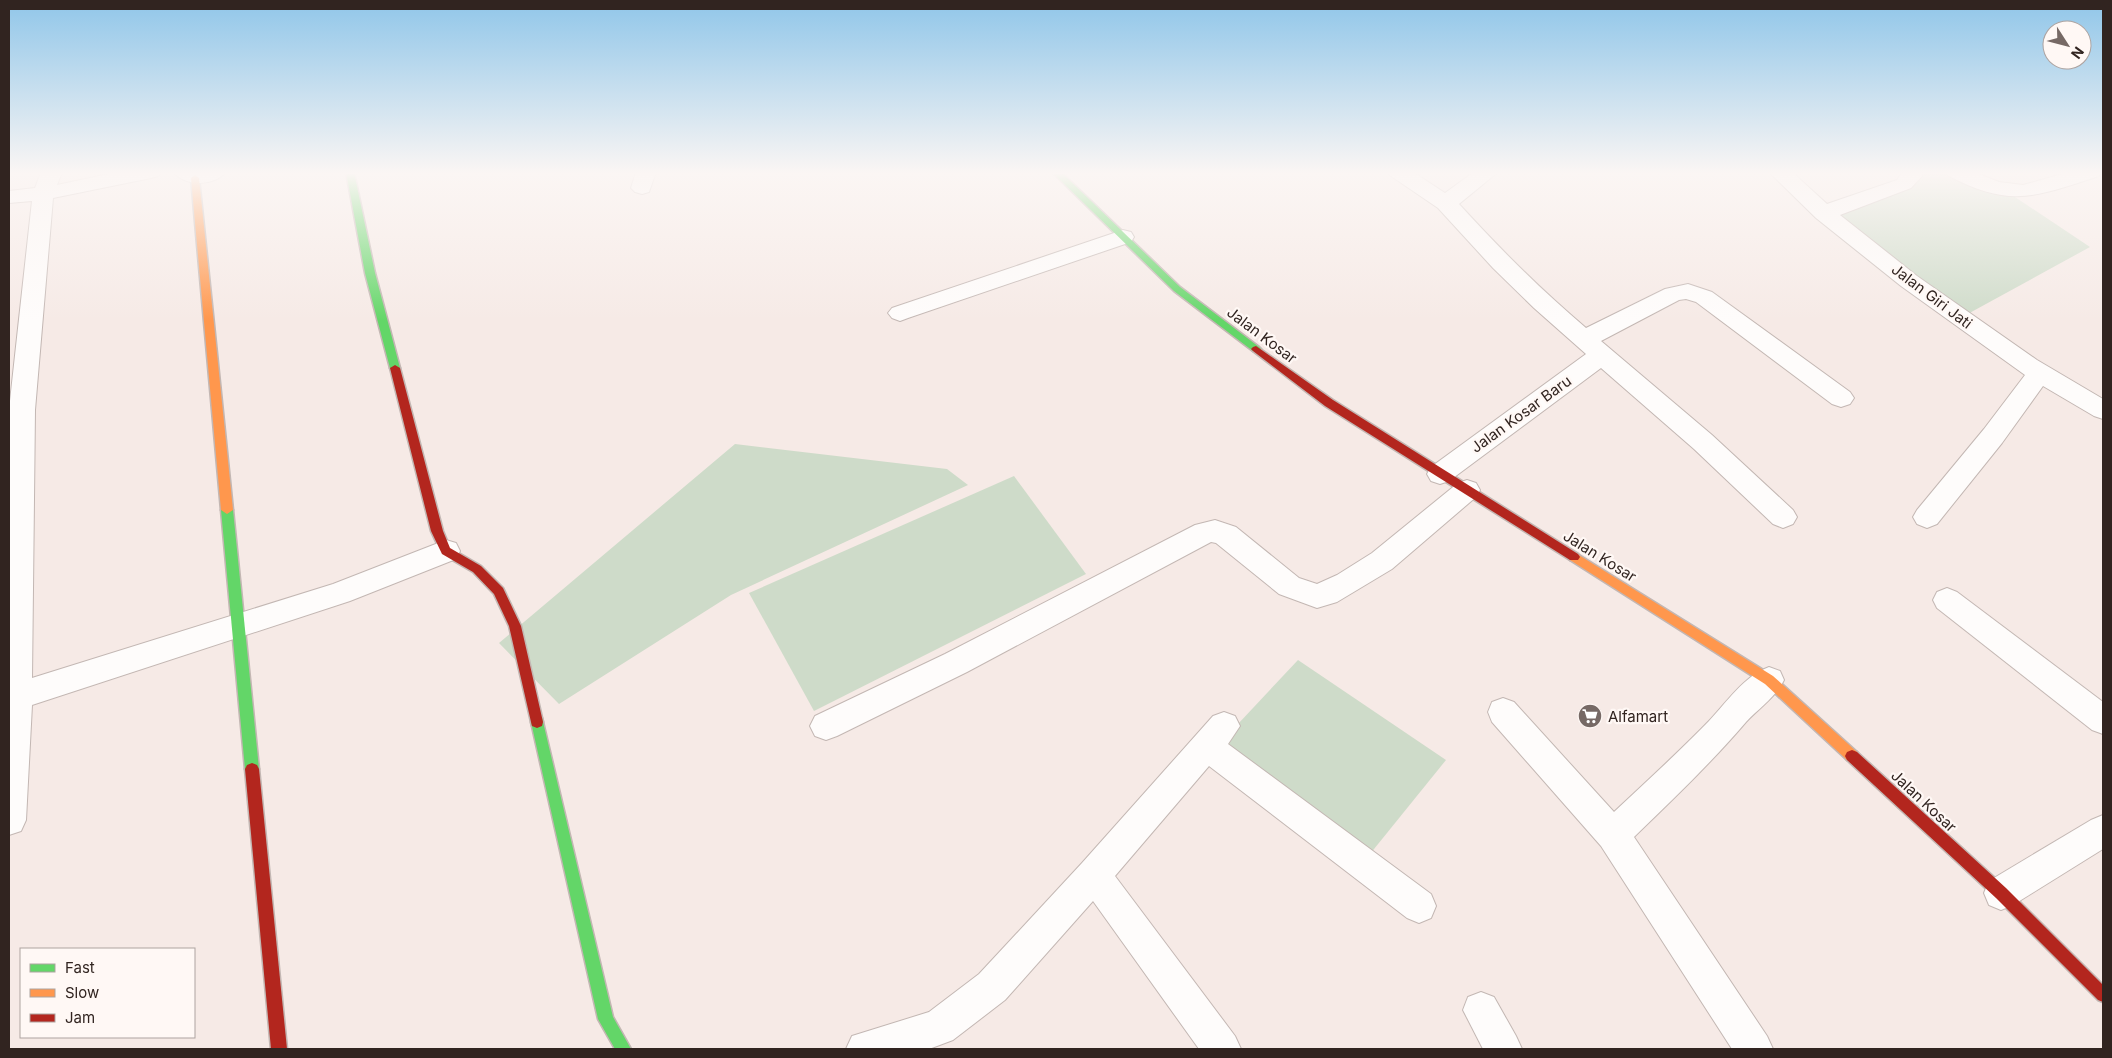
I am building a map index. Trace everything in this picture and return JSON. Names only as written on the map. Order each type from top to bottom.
[{"type":"street","points":[[9,820],[22,410],[43,221]]},
{"type":"street","points":[[194,221],[279,1049]]},
{"type":"street","points":[[360,221],[370,273],[437,531],[446,551],[476,569],[499,591],[515,626],[606,1018],[623,1049]]},
{"type":"street","name":"Jalan Kosar","points":[[1107,221],[1177,289],[1329,404],[1769,680],[2001,893],[2103,995]]},
{"type":"street","points":[[1463,221],[1501,263],[1542,303],[1703,442],[1784,517]]},
{"type":"street","name":"Jalan Giri Jati","points":[[1834,221],[1909,281],[2040,373],[2103,410]]},
{"type":"street","points":[[900,313],[1123,237]]},
{"type":"street","name":"Jalan Kosar Baru","points":[[1440,474],[1593,347],[1673,294],[1688,291],[1704,297],[1841,398]]},
{"type":"street","points":[[1927,517],[2040,373]]},
{"type":"street","points":[[826,726],[956,663],[1205,533],[1215,531],[1226,535],[1289,586],[1317,596],[1326,594],[1382,562],[1467,490]]},
{"type":"street","points":[[13,697],[340,593],[446,551]]},
{"type":"street","points":[[1947,600],[2103,720]]},
{"type":"street","points":[[1613,835],[1721,730],[1736,712],[1769,680]]},
{"type":"street","points":[[1503,712],[1613,835],[1754,1049]]},
{"type":"street","points":[[865,1049],[887,1045],[940,1027],[992,987],[1094,875],[1216,736],[1419,906]]},
{"type":"street","points":[[2001,893],[2103,831]]},
{"type":"street","points":[[1094,875],[1222,1049]]},
{"type":"street","points":[[1481,1010],[1503,1049]]},
{"type":"green space","points":[[1837,221],[2052,221],[2090,247],[1964,316]]},
{"type":"green space","points":[[735,444],[947,469],[968,485],[731,595],[559,704],[499,643]]},
{"type":"green space","points":[[1014,476],[1086,574],[814,711],[749,593]]},
{"type":"green space","points":[[1298,660],[1446,760],[1370,854],[1222,741]]},
{"type":"traffic: fast","points":[[360,221],[370,273],[395,368]]},
{"type":"traffic: fast","points":[[1107,221],[1177,289],[1256,349]]},
{"type":"traffic: fast","points":[[227,510],[252,769]]},
{"type":"traffic: fast","points":[[537,722],[606,1019],[623,1049]]},
{"type":"traffic: slow","points":[[199,221],[227,510]]},
{"type":"traffic: slow","points":[[1574,557],[1769,680],[1852,756]]},
{"type":"traffic: jam","points":[[1256,349],[1329,403],[1574,557]]},
{"type":"traffic: jam","points":[[395,368],[437,531],[446,551],[477,569],[499,591],[515,626],[537,722]]},
{"type":"traffic: jam","points":[[1852,756],[2001,893],[2103,995]]},
{"type":"traffic: jam","points":[[252,769],[279,1049]]},
{"type":"place","name":"Alfamart","points":[[1590,716]]}]
